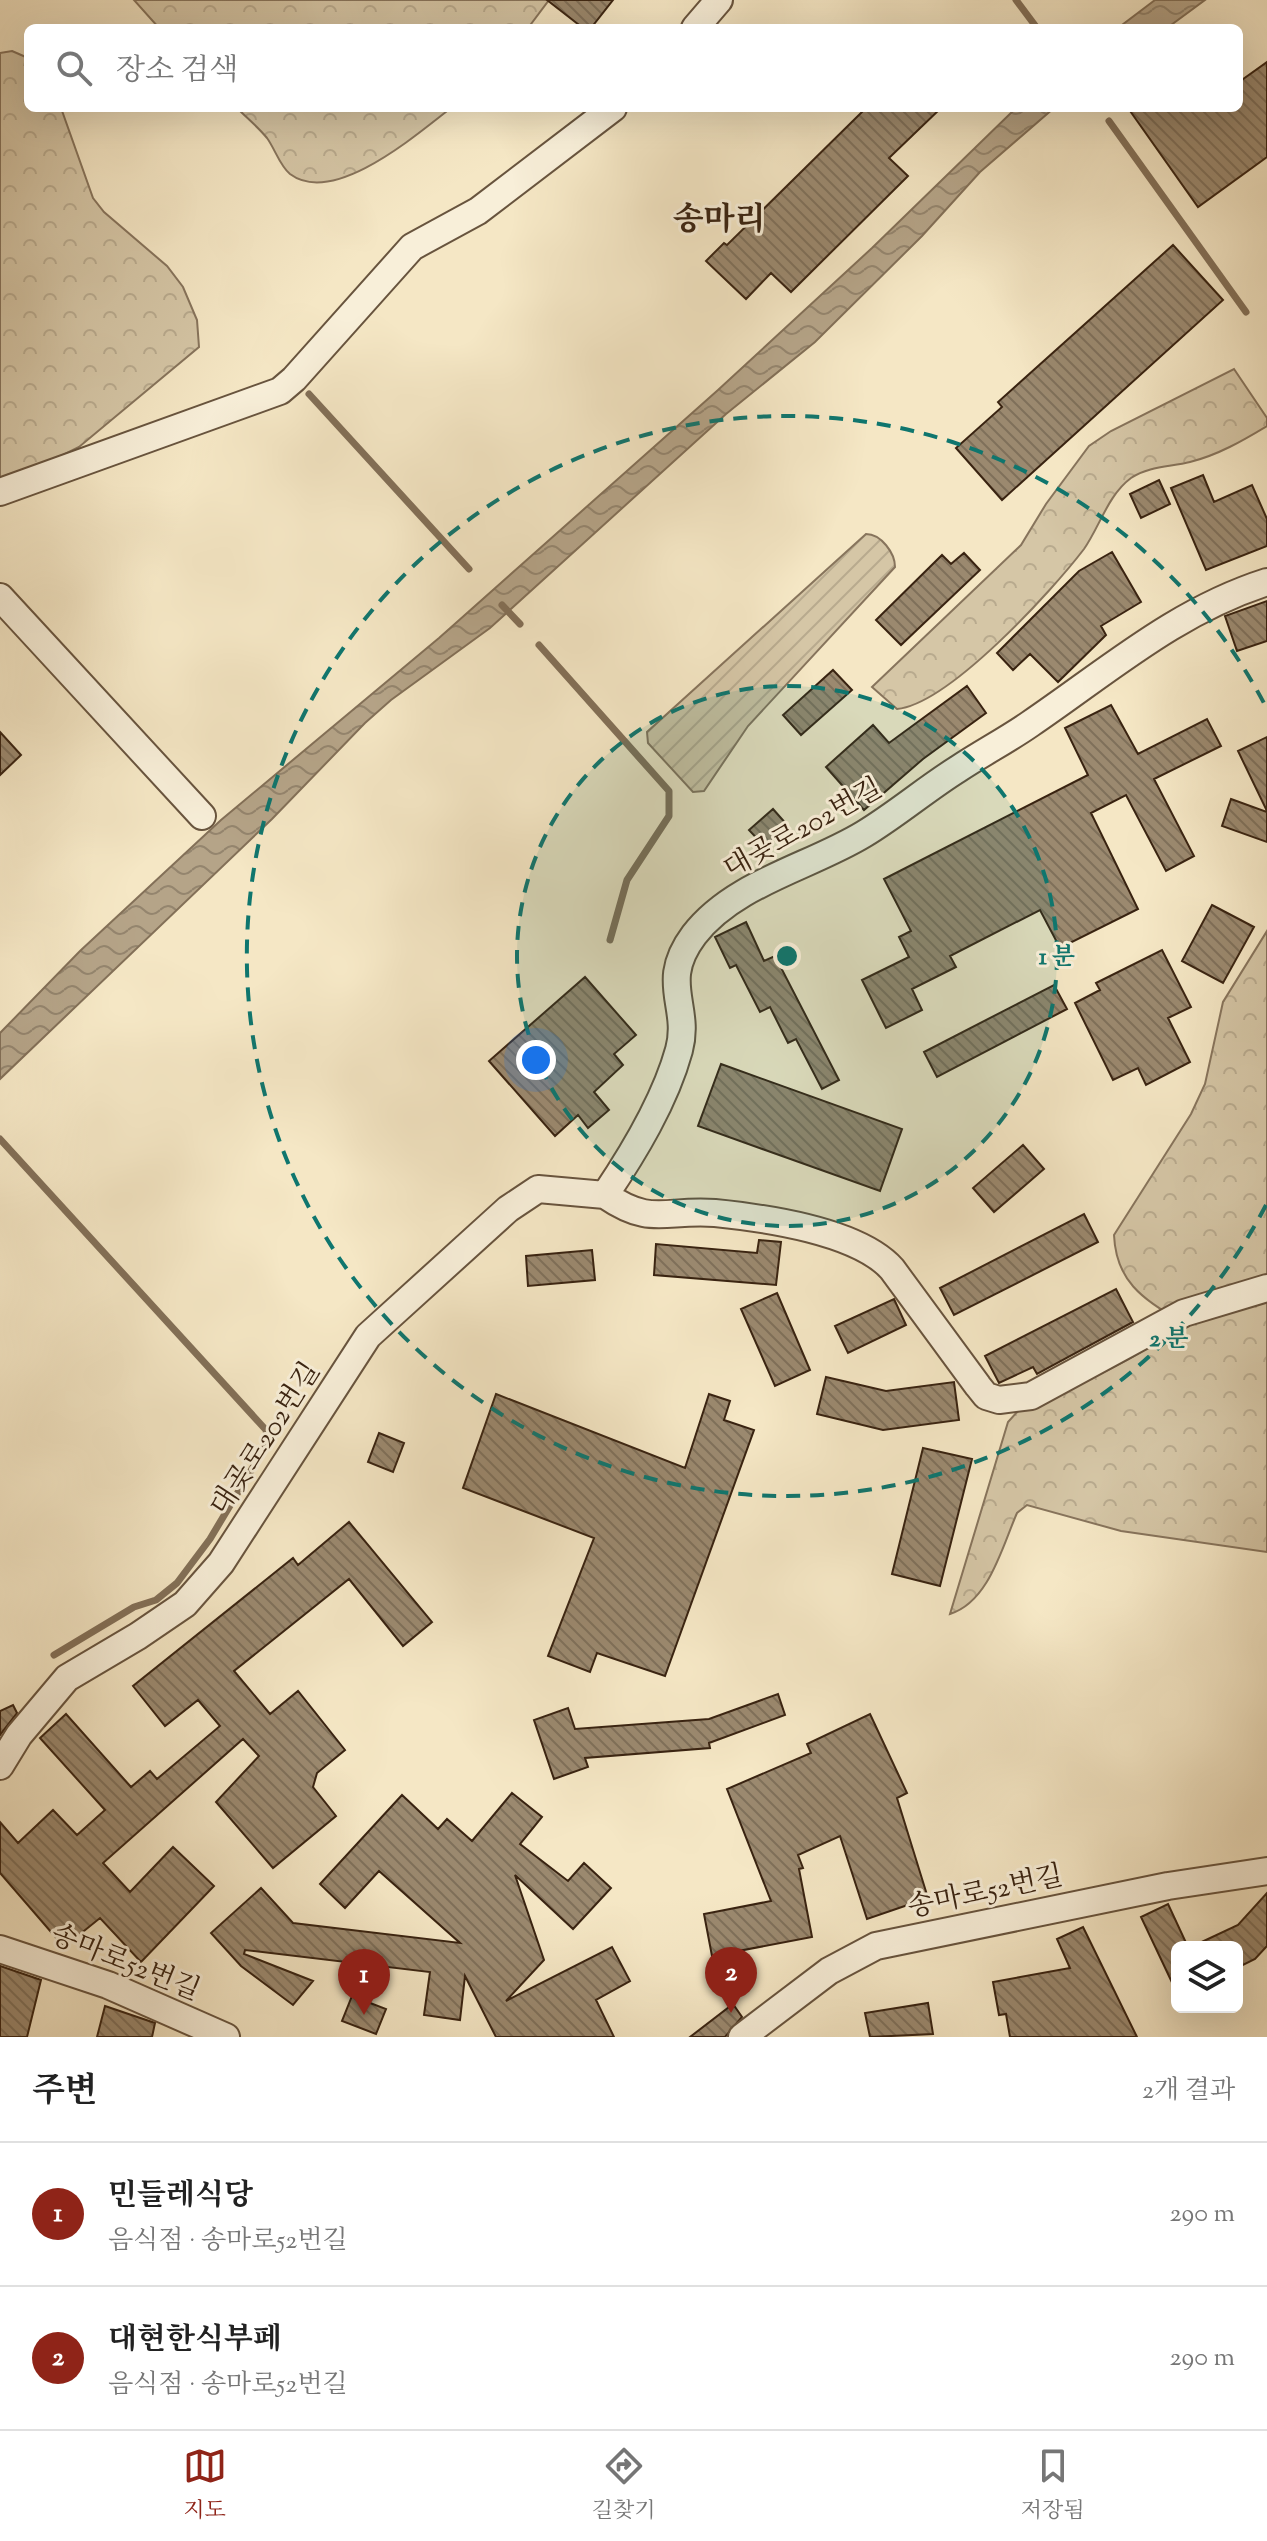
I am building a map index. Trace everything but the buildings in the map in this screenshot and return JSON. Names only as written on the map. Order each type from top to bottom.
[{"type":"street","points":[[698,24],[719,0]]},
{"type":"street","points":[[0,492],[280,391],[412,247],[478,211],[608,112]]},
{"type":"street","name":"대곶로202번길","points":[[605,1195],[628,1161],[679,1051],[682,1027],[675,993],[675,974],[690,942],[716,913],[890,818],[958,769],[1032,723],[1144,641],[1219,600],[1267,582]]},
{"type":"street","points":[[0,597],[202,816]]},
{"type":"street","name":"대곶로202번길","points":[[0,1766],[19,1735],[67,1678],[185,1604],[221,1563],[368,1336],[508,1209],[538,1189],[605,1195],[629,1212],[651,1218],[679,1213],[715,1213],[859,1243],[878,1254],[892,1269],[986,1396],[1013,1401],[1068,1378],[1184,1313],[1267,1288]]},
{"type":"street","name":"송마로52번길","points":[[742,2037],[829,1971],[876,1946],[1168,1886],[1267,1871]]},
{"type":"street","name":"송마로52번길","points":[[0,1949],[108,1985],[226,2037]]},
{"type":"green space","points":[[134,0],[549,0],[531,24],[155,24]]},
{"type":"green space","points":[[12,51],[24,56],[24,112],[62,112],[93,198],[104,212],[167,266],[183,287],[197,320],[199,347],[79,447],[47,463],[0,479],[0,53]]},
{"type":"green space","points":[[241,112],[446,112],[374,163],[329,181],[308,182],[286,171],[267,138]]},
{"type":"green space","points":[[1234,369],[1267,418],[1267,426],[1210,456],[1152,469],[1131,478],[1110,502],[1084,549],[1049,591],[998,643],[944,688],[919,702],[897,709],[872,687],[1021,545],[1046,504],[1089,446],[1111,431]]},
{"type":"green space","points":[[866,534],[877,537],[886,545],[895,567],[748,726],[704,791],[693,792],[648,743],[647,732]]},
{"type":"green space","points":[[1267,931],[1267,1552],[1121,1531],[1027,1505],[1017,1513],[984,1586],[963,1608],[950,1614],[1008,1422],[1019,1410],[1130,1358],[1168,1332],[1178,1320],[1142,1296],[1133,1286],[1120,1265],[1114,1235],[1191,1114],[1205,1084],[1223,1002]]},
{"type":"water","points":[[1155,0],[1205,0],[1172,24],[1123,24]]},
{"type":"water","points":[[1012,112],[1049,112],[980,172],[922,236],[815,342],[726,414],[490,628],[391,700],[365,723],[272,819],[0,1079],[0,1033],[80,951],[221,820],[439,638],[718,390],[872,248]]},
{"type":"waterway","points":[[1016,0],[1034,24]]},
{"type":"waterway","points":[[1109,121],[1246,312]]},
{"type":"waterway","points":[[309,394],[469,569]]},
{"type":"waterway","points":[[502,605],[520,624]]},
{"type":"waterway","points":[[539,645],[669,791],[669,816],[627,880],[610,940]]},
{"type":"waterway","points":[[0,1139],[266,1430],[268,1442],[210,1539],[177,1583],[156,1600],[134,1607],[54,1655]]},
{"type":"place","name":"대현한식부페","points":[[731,2013]]},
{"type":"place","name":"민들레식당","points":[[364,2015]]},
{"type":"district","name":"송마리","points":[[719,218]]}]
